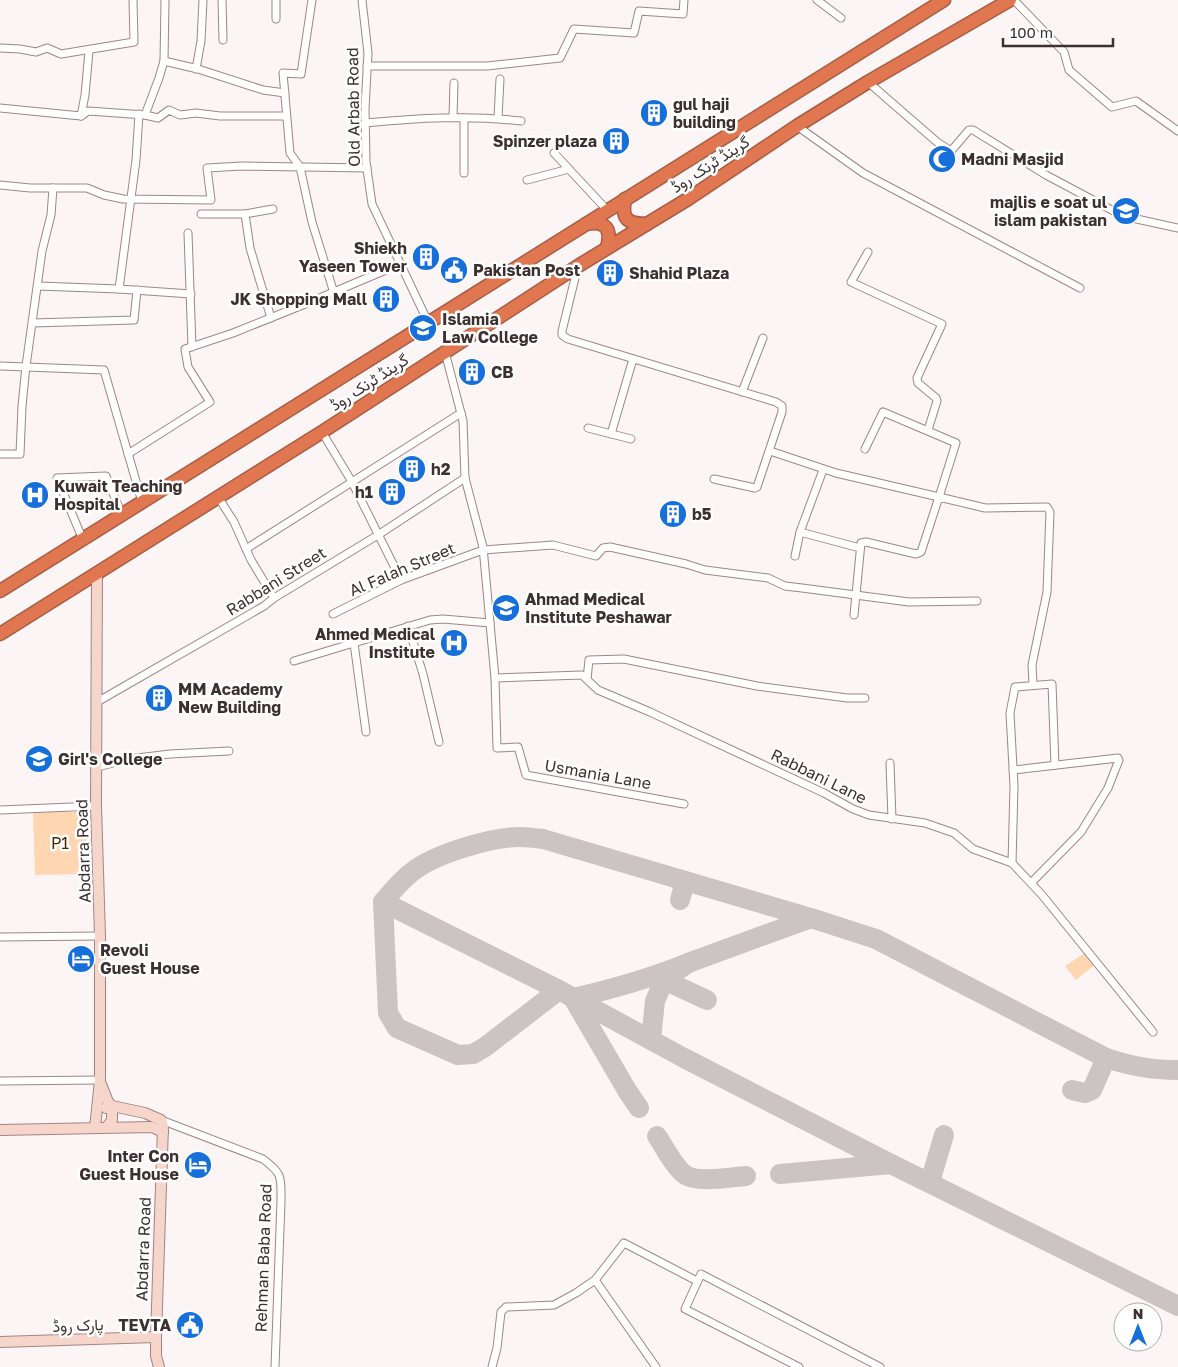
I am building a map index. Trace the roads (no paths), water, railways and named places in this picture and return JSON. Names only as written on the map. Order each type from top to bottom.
[{"type":"highway","name":"گرینڈ ٹرنک روڈ","points":[[0,591],[944,0]]},
{"type":"highway","name":"گرینڈ ٹرنک روڈ","points":[[0,634],[322,432],[578,266],[688,199],[797,126],[868,82],[1010,0]]},
{"type":"highway","points":[[625,200],[624,212],[628,220],[634,224],[647,224]]},
{"type":"highway","points":[[586,224],[596,222],[606,227],[609,232],[608,248]]},
{"type":"street","points":[[0,48],[36,52],[47,48],[61,54],[134,42],[133,0]]},
{"type":"street","points":[[119,289],[142,115],[159,78],[164,61],[165,0]]},
{"type":"street","points":[[196,69],[203,0]]},
{"type":"street","points":[[222,0],[223,40]]},
{"type":"street","points":[[276,0],[276,19]]},
{"type":"street","points":[[312,0],[301,74],[283,73],[286,116],[290,153],[300,166],[312,222],[334,293]]},
{"type":"street","name":"Old Arbab Road","points":[[362,0],[368,53],[365,123],[367,168],[372,204],[428,322]]},
{"type":"street","points":[[367,66],[486,66],[560,58],[574,29],[634,33],[639,11],[683,14],[684,0]]},
{"type":"street","points":[[817,0],[841,18]]},
{"type":"street","points":[[1014,0],[1064,52],[1069,70],[1112,107],[1136,101],[1178,130]]},
{"type":"street","points":[[81,116],[89,50]]},
{"type":"street","points":[[164,61],[263,90],[285,93]]},
{"type":"street","points":[[498,118],[500,80]]},
{"type":"street","points":[[868,82],[937,142],[951,151],[969,130],[973,130],[1046,175],[1123,216],[1178,228]]},
{"type":"street","points":[[453,117],[454,83]]},
{"type":"street","points":[[0,108],[81,116],[88,111],[158,118],[169,110],[180,115],[196,112],[220,116],[286,116]]},
{"type":"street","points":[[365,123],[433,117],[498,118],[521,121]]},
{"type":"street","points":[[464,118],[464,173]]},
{"type":"street","points":[[797,126],[864,173],[1080,288]]},
{"type":"street","points":[[554,153],[608,210]]},
{"type":"street","points":[[0,185],[30,188],[87,188],[104,195],[130,199],[211,200],[207,168],[300,166],[367,168]]},
{"type":"street","points":[[526,180],[569,169]]},
{"type":"street","points":[[0,454],[20,454],[26,366],[42,251],[51,215],[53,188]]},
{"type":"street","points":[[200,214],[245,214],[273,209]]},
{"type":"street","points":[[245,214],[250,248],[271,318]]},
{"type":"street","points":[[188,233],[192,346]]},
{"type":"street","points":[[868,252],[851,282],[942,324],[916,378],[918,383],[937,401],[928,430]]},
{"type":"street","points":[[128,454],[210,402],[188,367],[185,349],[271,318],[400,264]]},
{"type":"street","points":[[578,266],[562,335],[568,339],[776,402],[782,406],[782,412],[770,451],[756,488],[714,479]]},
{"type":"street","points":[[38,286],[191,294]]},
{"type":"street","points":[[32,323],[134,320],[137,290]]},
{"type":"street","points":[[742,392],[763,338]]},
{"type":"street","points":[[445,352],[463,421],[465,478],[483,550],[495,678]]},
{"type":"street","points":[[610,434],[633,359]]},
{"type":"street","points":[[0,366],[104,370],[142,502]]},
{"type":"street","points":[[854,615],[861,543],[866,542],[916,554],[921,552],[956,443],[883,412],[865,449]]},
{"type":"street","points":[[246,549],[461,413]]},
{"type":"street","points":[[588,428],[631,440]]},
{"type":"street","points":[[322,432],[352,482],[401,580]]},
{"type":"street","points":[[770,451],[823,470],[986,508],[1044,507],[1049,510],[1047,592],[1032,665],[1033,684]]},
{"type":"street","points":[[795,556],[800,532],[823,470]]},
{"type":"street","points":[[83,540],[57,478],[106,476],[122,514]]},
{"type":"street","name":"Rabbani Street","points":[[97,702],[264,606],[465,478]]},
{"type":"street","points":[[218,497],[234,522],[246,549],[274,598]]},
{"type":"street","points":[[800,532],[860,548]]},
{"type":"street","name":"Al Falah Street","points":[[333,614],[401,580],[483,550],[553,545],[596,556],[603,548],[610,547],[705,570],[768,578],[785,586],[909,602],[977,601]]},
{"type":"street","name":"Abdarra Road","points":[[95,1128],[100,1080],[100,936],[96,806],[97,574]]},
{"type":"street","points":[[294,660],[430,620],[443,619],[490,623]]},
{"type":"street","points":[[408,626],[424,674],[439,742]]},
{"type":"street","points":[[354,643],[366,732]]},
{"type":"street","points":[[587,679],[589,660],[624,659],[757,686],[847,698],[865,698]]},
{"type":"street","name":"Rabbani Lane","points":[[495,678],[582,675],[598,690],[650,712],[869,816],[925,823],[954,833],[972,850],[1012,863],[1031,883],[1154,1032]]},
{"type":"street","name":"Usmania Lane","points":[[495,678],[497,748],[518,747],[526,775],[684,804]]},
{"type":"street","points":[[1012,863],[1013,770],[1010,713],[1013,688],[1033,684],[1052,684],[1055,765]]},
{"type":"street","points":[[96,767],[152,756],[229,751]]},
{"type":"street","points":[[1013,770],[1118,758],[1119,760],[1108,788],[1082,832],[1031,883]]},
{"type":"street","points":[[890,763],[892,818]]},
{"type":"street","points":[[0,810],[96,806]]},
{"type":"street","points":[[0,937],[100,936]]},
{"type":"street","points":[[0,1081],[100,1080],[108,1102],[112,1106],[145,1113],[161,1120],[163,1132]]},
{"type":"street","points":[[96,1116],[112,1106]]},
{"type":"street","points":[[107,1127],[112,1120],[112,1106]]},
{"type":"street","name":"Rehman Baba Road","points":[[161,1120],[263,1159],[274,1167],[280,1176],[281,1201],[275,1367]]},
{"type":"street","points":[[0,1130],[154,1127],[163,1132]]},
{"type":"street","name":"Abdarra Road","points":[[160,1367],[156,1356],[156,1337],[163,1132]]},
{"type":"street","points":[[492,1367],[501,1312],[506,1308],[554,1305],[576,1293],[595,1280],[624,1244],[696,1281]]},
{"type":"street","points":[[799,1367],[685,1309],[696,1281],[701,1274],[880,1367]]},
{"type":"street","points":[[595,1280],[656,1367]]},
{"type":"street","name":"پارک روڈ","points":[[0,1342],[156,1337]]},
{"type":"place","name":"gul haji building","points":[[654,113]]},
{"type":"place","name":"Spinzer plaza","points":[[616,141]]},
{"type":"place","name":"Madni Masjid","points":[[942,159]]},
{"type":"place","name":"majlis e soat ul islam pakistan","points":[[1126,211]]},
{"type":"place","name":"Shiekh Yaseen Tower","points":[[426,257]]},
{"type":"place","name":"Pakistan Post","points":[[454,270]]},
{"type":"place","name":"Shahid Plaza","points":[[610,273]]},
{"type":"place","name":"JK Shopping Mall","points":[[386,299]]},
{"type":"place","name":"Islamia Law College","points":[[423,328]]},
{"type":"place","name":"CB","points":[[472,372]]},
{"type":"place","name":"h2","points":[[412,469]]},
{"type":"place","name":"h1","points":[[392,492]]},
{"type":"place","name":"Kuwait Teaching Hospital","points":[[35,495]]},
{"type":"place","name":"b5","points":[[673,514]]},
{"type":"place","name":"Ahmad Medical Institute Peshawar","points":[[506,608]]},
{"type":"place","name":"Ahmed Medical Institute","points":[[454,643]]},
{"type":"place","name":"MM Academy New Building","points":[[159,698]]},
{"type":"place","name":"Girl's College","points":[[39,759]]},
{"type":"place","name":"Revoli Guest House","points":[[81,959]]},
{"type":"place","name":"Inter Con Guest House","points":[[198,1165]]},
{"type":"place","name":"TEVTA","points":[[190,1325]]},
{"type":"park label","name":"P1","points":[[60,843]]}]
